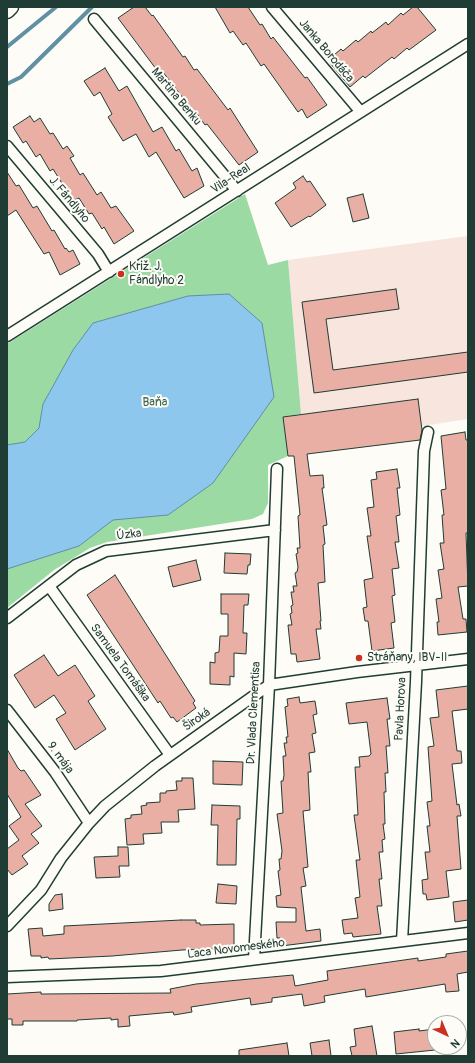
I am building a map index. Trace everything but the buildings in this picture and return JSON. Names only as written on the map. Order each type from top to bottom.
[{"type":"main road","points":[[7,11],[11,7]]},
{"type":"street","name":"Janka Borodáča","points":[[272,7],[360,111]]},
{"type":"street","name":"Martina Benku","points":[[94,19],[237,191]]},
{"type":"street","name":"Vila-Real","points":[[7,336],[468,44]]},
{"type":"street","name":"J. Fándlyho","points":[[7,146],[98,254],[109,272]]},
{"type":"street","name":"Pavla Horova","points":[[402,941],[416,665],[424,451],[428,432]]},
{"type":"street","name":"Dr. Vlada Clementisa","points":[[254,959],[269,685],[277,469]]},
{"type":"street","name":"Úzka","points":[[7,618],[76,565],[106,551],[275,530]]},
{"type":"street","name":"Samuela Tomášika","points":[[49,586],[170,755]]},
{"type":"street","name":"Široká","points":[[7,926],[41,890],[61,858],[89,823],[126,788],[269,685],[468,659]]},
{"type":"street","name":"9. mája","points":[[7,710],[55,772],[89,823]]},
{"type":"street","name":"Laca Novomeského","points":[[7,977],[161,971],[468,932]]},
{"type":"shaded area","points":[[468,236],[468,419],[422,426],[423,439],[288,456],[283,417],[301,414],[288,260]]},
{"type":"green space","name":"Baňa","points":[[245,194],[268,265],[288,260],[301,414],[283,417],[288,456],[268,465],[268,503],[263,514],[252,519],[107,542],[90,548],[54,570],[7,608],[7,344]]},
{"type":"water","name":"Baňa","points":[[229,294],[262,323],[274,397],[213,483],[168,515],[113,520],[79,546],[7,569],[7,445],[25,442],[39,428],[43,404],[73,350],[93,323],[188,296]]},
{"type":"waterway","points":[[7,47],[56,7]]},
{"type":"waterway","points":[[7,84],[21,77],[92,7]]},
{"type":"place","name":"Križ. J. Fándlyho 2","points":[[121,274]]},
{"type":"place","name":"Stráňany, IBV-II","points":[[359,658]]}]
